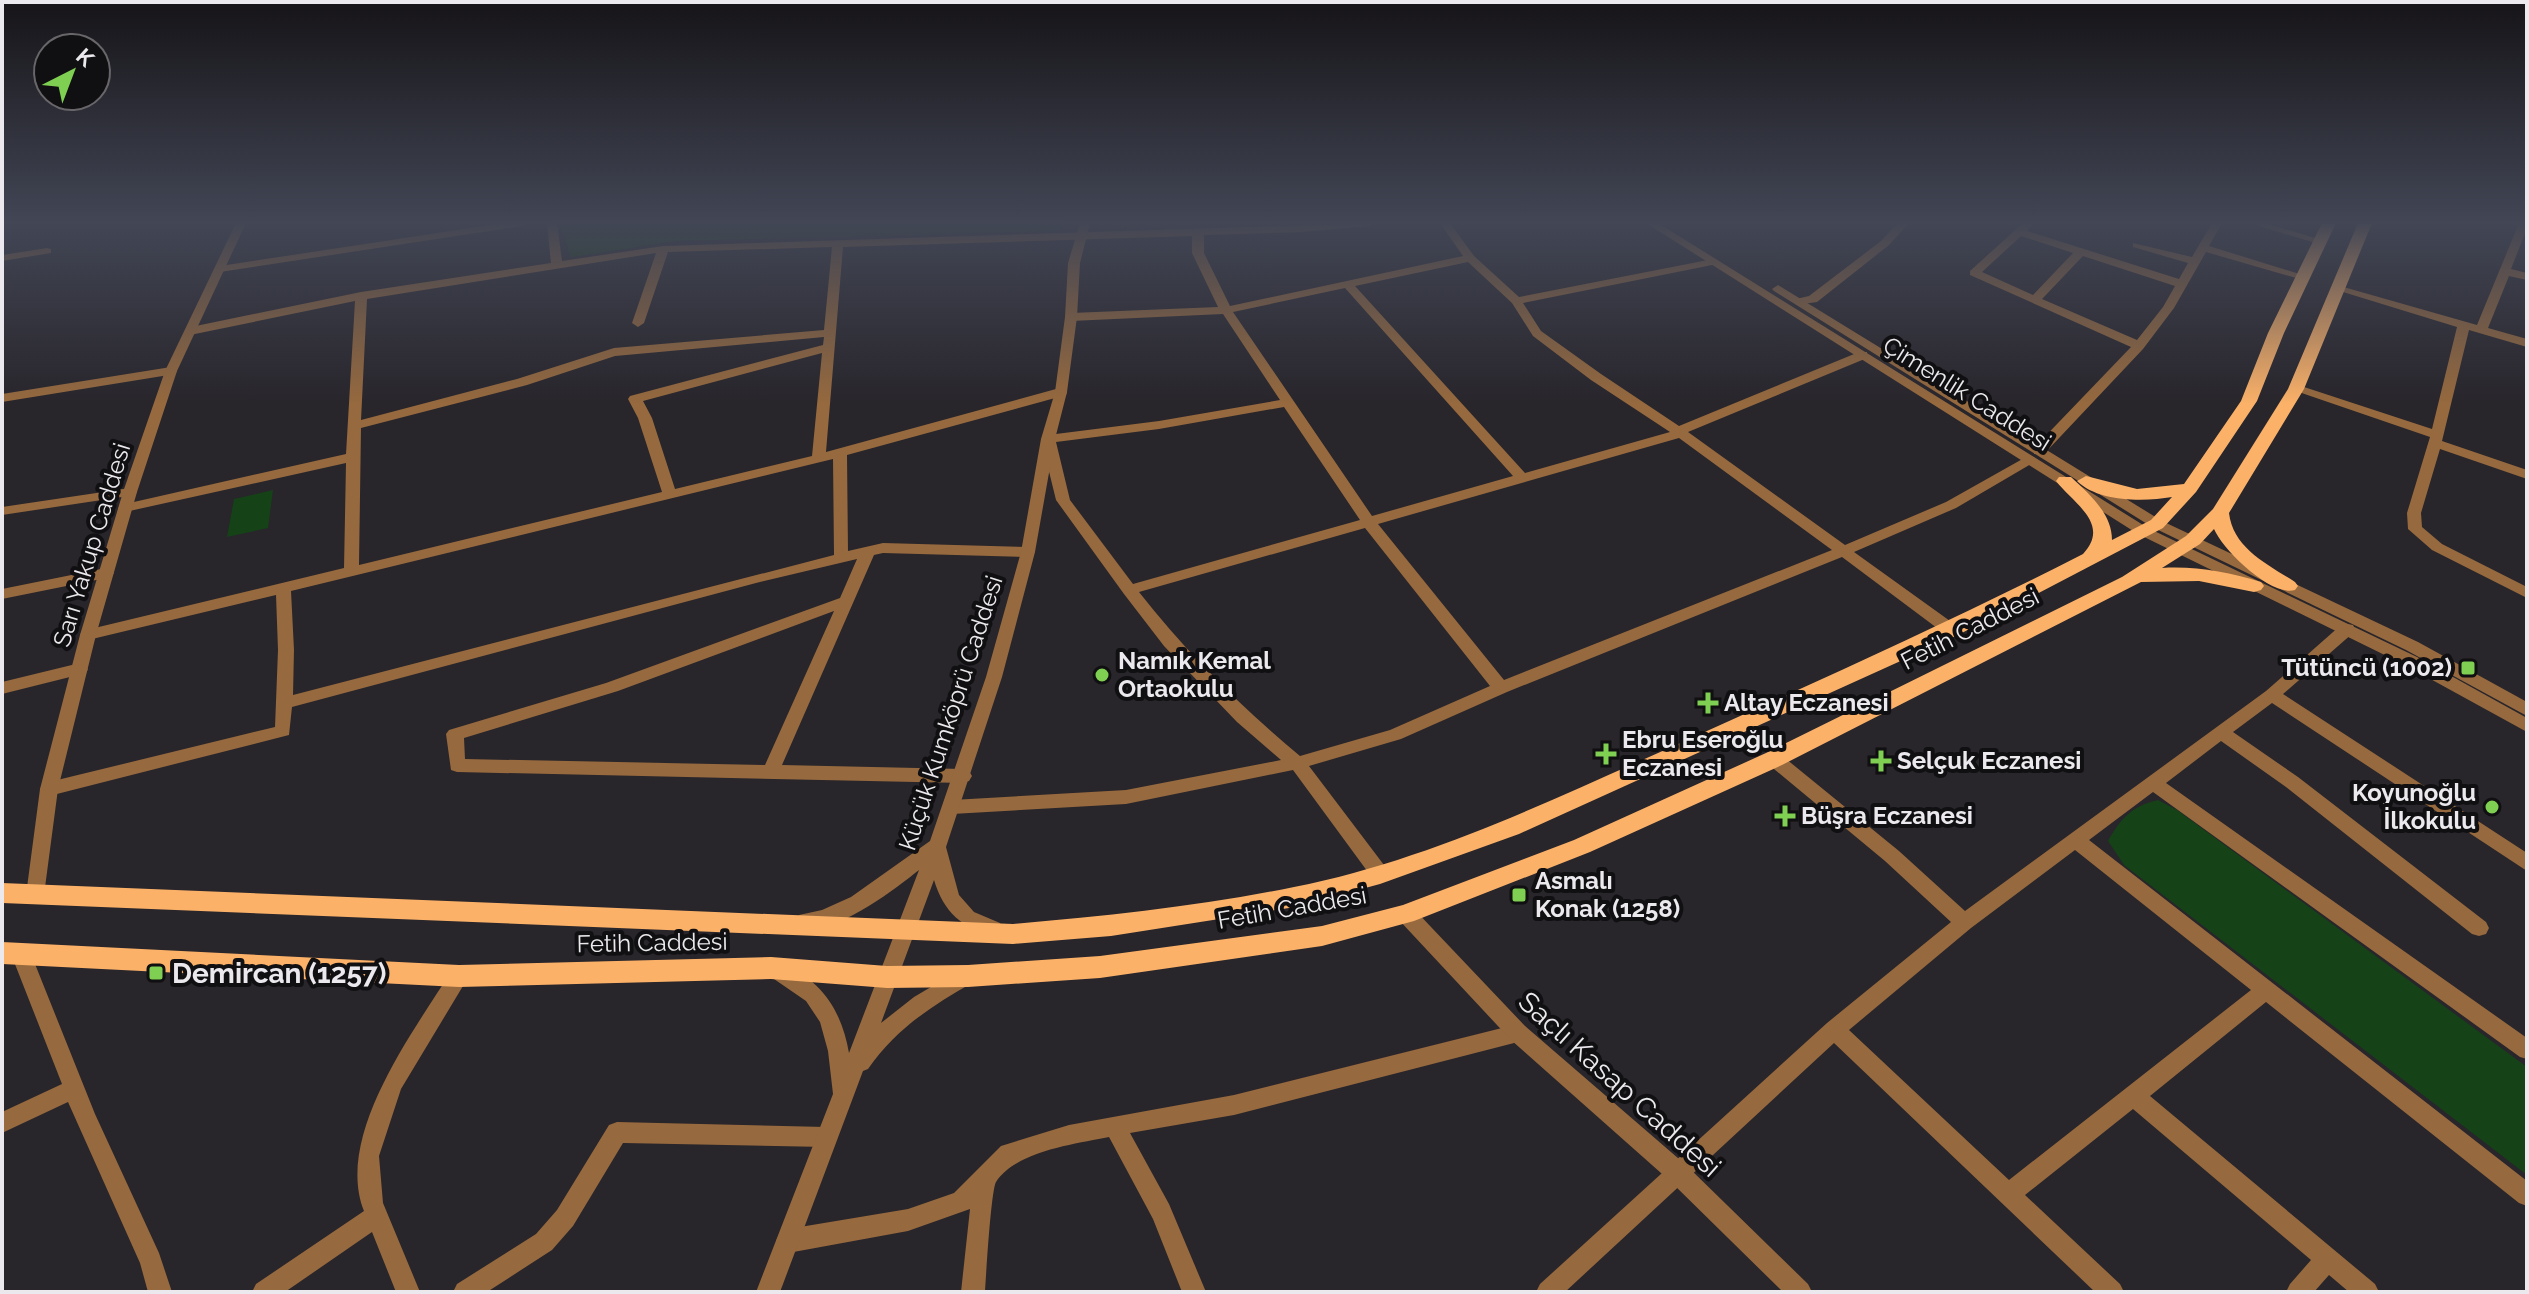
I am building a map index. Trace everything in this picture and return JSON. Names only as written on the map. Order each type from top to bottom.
[{"type":"main road","name":"Fetih Caddesi","points":[[2,893],[1013,934],[1111,926],[1295,897],[1380,874],[1511,828],[1951,630],[2150,527],[2190,488],[2249,401],[2300,283]]},
{"type":"main road","name":"Fetih Caddesi","points":[[11,953],[459,976],[771,968],[887,977],[968,976],[1100,967],[1322,936],[1406,914],[1582,846],[1774,759],[2129,581],[2186,545],[2220,513],[2296,389],[2338,283]]},
{"type":"main road","points":[[2065,481],[2095,512],[2103,529],[2103,542],[2097,553],[2087,560]]},
{"type":"main road","points":[[2086,481],[2119,494],[2155,496],[2190,488]]},
{"type":"main road","points":[[2220,513],[2219,522],[2231,542],[2288,586]]},
{"type":"main road","points":[[2129,581],[2163,574],[2195,573],[2254,586]]},
{"type":"street","name":"Sarı Yakup Caddesi","points":[[35,895],[49,789],[106,573],[171,371],[213,283]]},
{"type":"street","points":[[190,331],[438,283]]},
{"type":"street","points":[[638,323],[651,283]]},
{"type":"street","points":[[819,459],[834,283]]},
{"type":"street","name":"Küçük Kumköprü Caddesi","points":[[768,1292],[963,776],[1028,552],[1048,439],[1061,392],[1073,283]]},
{"type":"street","points":[[1213,283],[1226,310],[1369,523],[1501,688]]},
{"type":"street","points":[[1071,317],[1226,310],[1355,283]]},
{"type":"street","points":[[1497,283],[1516,301],[1537,333],[1951,630]]},
{"type":"street","points":[[1516,301],[1605,283]]},
{"type":"street","name":"Çimenlik Caddesi","points":[[1747,283],[1863,355],[2035,455],[2086,481],[2150,527]]},
{"type":"street","name":"Çimenlik Caddesi","points":[[1770,283],[2035,455],[2065,481],[2150,527]]},
{"type":"street","points":[[1800,302],[1813,299],[1833,283]]},
{"type":"street","points":[[1997,283],[2139,346]]},
{"type":"street","points":[[2034,300],[2050,283]]},
{"type":"street","points":[[2481,329],[2500,283]]},
{"type":"street","points":[[952,807],[1126,797],[1297,763],[1395,735],[1501,688],[1864,543],[1951,505],[2035,455],[2139,346],[2182,284]]},
{"type":"street","points":[[1348,285],[1523,479]]},
{"type":"street","points":[[2336,288],[2527,343]]},
{"type":"street","points":[[351,570],[361,296]]},
{"type":"street","points":[[2464,324],[2414,513],[2415,529],[2437,547],[2527,593]]},
{"type":"street","points":[[354,426],[522,382],[614,352],[829,340]]},
{"type":"street","points":[[670,495],[645,418],[635,399],[829,340]]},
{"type":"street","points":[[1129,590],[1679,432],[1863,355]]},
{"type":"street","points":[[2,398],[171,371]]},
{"type":"street","points":[[2296,389],[2527,475]]},
{"type":"street","points":[[88,635],[819,459],[1061,392]]},
{"type":"street","points":[[1289,402],[1159,425],[1048,439],[1063,500],[1129,590],[1170,642],[1232,707],[1297,763],[1380,874]]},
{"type":"street","points":[[840,453],[841,557]]},
{"type":"street","points":[[125,508],[353,457]]},
{"type":"street","points":[[2,511],[130,492]]},
{"type":"street","points":[[2150,527],[2254,586],[2411,661],[2527,726]]},
{"type":"street","points":[[2186,545],[2288,586],[2412,646],[2527,710]]},
{"type":"street","points":[[284,703],[868,551],[883,548],[1028,552]]},
{"type":"street","points":[[771,771],[868,551]]},
{"type":"street","points":[[2,594],[106,573]]},
{"type":"street","points":[[49,789],[283,731],[286,650],[283,587]]},
{"type":"street","points":[[846,601],[612,687],[455,734],[457,765],[963,776]]},
{"type":"street","points":[[1548,1292],[1834,1030],[1964,922],[2272,695],[2347,629]]},
{"type":"street","points":[[2,688],[80,669]]},
{"type":"street","points":[[2272,695],[2527,863]]},
{"type":"street","points":[[2220,732],[2292,782],[2479,928]]},
{"type":"street","points":[[1774,759],[1892,856],[1964,922]]},
{"type":"street","points":[[2152,782],[2527,1050]]},
{"type":"street","points":[[2074,839],[2527,1195]]},
{"type":"street","points":[[751,925],[817,920],[858,901],[938,845],[942,882],[954,907],[980,926],[1013,934]]},
{"type":"street","name":"Saçlı Kasap Caddesi","points":[[1406,914],[1518,1033],[1678,1173],[1800,1292]]},
{"type":"street","points":[[11,953],[151,1261],[160,1292]]},
{"type":"street","points":[[771,968],[808,986],[830,1015],[839,1053],[841,1094]]},
{"type":"street","points":[[408,1292],[372,1203],[368,1156],[392,1085],[459,976]]},
{"type":"street","points":[[841,1094],[868,1050],[901,1017],[928,997],[968,976]]},
{"type":"street","points":[[2009,1194],[2268,989]]},
{"type":"street","points":[[1834,1030],[2112,1292]]},
{"type":"street","points":[[788,1241],[908,1220],[961,1202],[1009,1153],[1069,1135],[1234,1105],[1518,1033]]},
{"type":"street","points":[[2,1123],[74,1089]]},
{"type":"street","points":[[2134,1096],[2367,1292]]},
{"type":"street","points":[[1114,1126],[1161,1212],[1194,1292]]},
{"type":"street","points":[[465,1292],[544,1242],[565,1218],[617,1132],[826,1137]]},
{"type":"street","points":[[973,1292],[984,1178]]},
{"type":"street","points":[[264,1292],[377,1215]]},
{"type":"street","points":[[2298,1292],[2328,1259]]},
{"type":"green space","points":[[273,490],[268,528],[227,537],[234,499]]},
{"type":"green space","points":[[2158,800],[2177,810],[2527,1067],[2527,1175],[2124,865],[2108,841],[2128,814]]},
{"type":"place","name":"Tütüncü (1002)","points":[[2468,668]]},
{"type":"place","name":"Namık Kemal Ortaokulu","points":[[1102,675]]},
{"type":"place","name":"Altay Eczanesi","points":[[1708,703]]},
{"type":"place","name":"Ebru Eseroğlu Eczanesi","points":[[1606,754]]},
{"type":"place","name":"Selçuk Eczanesi","points":[[1881,761]]},
{"type":"place","name":"Koyunoğlu İlkokulu","points":[[2492,807]]},
{"type":"place","name":"Büşra Eczanesi","points":[[1785,816]]},
{"type":"place","name":"Asmalı Konak (1258)","points":[[1519,895]]},
{"type":"place","name":"Demircan (1257)","points":[[156,973]]}]
